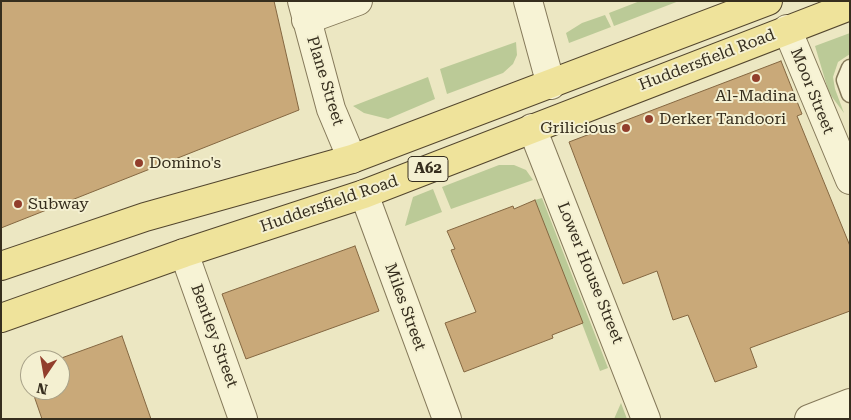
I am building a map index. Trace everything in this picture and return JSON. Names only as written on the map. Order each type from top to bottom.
[{"type":"main road","name":"Huddersfield Road","points":[[1,266],[145,216],[352,159],[768,1]]},
{"type":"main road","name":"Huddersfield Road","points":[[1,318],[364,194],[850,6]]},
{"type":"street","points":[[304,11],[358,1]]},
{"type":"street","points":[[528,1],[551,85]]},
{"type":"street","name":"Plane Street","points":[[304,11],[332,109],[352,159]]},
{"type":"street","name":"Moor Street","points":[[787,29],[850,180]]},
{"type":"street","name":"Lower House Street","points":[[532,128],[646,419]]},
{"type":"street","name":"Miles Street","points":[[364,194],[447,419]]},
{"type":"street","name":"Bentley Street","points":[[184,254],[217,341],[243,419]]},
{"type":"street","points":[[809,419],[850,403]]},
{"type":"lane","points":[[850,68],[845,80],[850,94]]},
{"type":"green space","points":[[640,1],[679,1],[614,26],[609,13]]},
{"type":"green space","points":[[605,15],[611,27],[569,43],[566,33],[582,23]]},
{"type":"green space","points":[[850,33],[850,54],[838,62],[833,77],[835,89],[844,113],[829,93],[815,46]]},
{"type":"green space","points":[[516,42],[517,55],[513,64],[503,73],[447,94],[440,69]]},
{"type":"green space","points":[[428,77],[435,99],[388,119],[364,113],[353,106]]},
{"type":"green space","points":[[499,165],[514,165],[526,170],[533,180],[451,209],[442,187]]},
{"type":"green space","points":[[433,189],[442,212],[405,226],[413,197]]},
{"type":"green space","points":[[542,198],[608,368],[600,371],[535,200]]},
{"type":"green space","points":[[621,403],[627,419],[614,419]]},
{"type":"building","points":[[1,1],[274,1],[299,110],[1,228]]},
{"type":"building","points":[[781,61],[802,114],[797,116],[850,246],[850,311],[750,348],[757,367],[715,382],[688,315],[673,320],[657,271],[623,284],[569,142]]},
{"type":"building","points":[[535,200],[583,323],[552,335],[553,338],[464,372],[445,323],[476,312],[451,250],[455,249],[447,231],[513,206],[514,209]]},
{"type":"building","points":[[355,246],[379,311],[246,359],[222,294]]},
{"type":"building","points":[[122,336],[151,419],[42,419],[35,400],[70,400],[70,355]]},
{"type":"place","name":"Al-Madina","points":[[756,78]]},
{"type":"place","name":"Derker Tandoori","points":[[649,119]]},
{"type":"place","name":"Grilicious","points":[[626,128]]},
{"type":"place","name":"Domino's","points":[[139,163]]},
{"type":"place","name":"Subway","points":[[18,204]]}]
